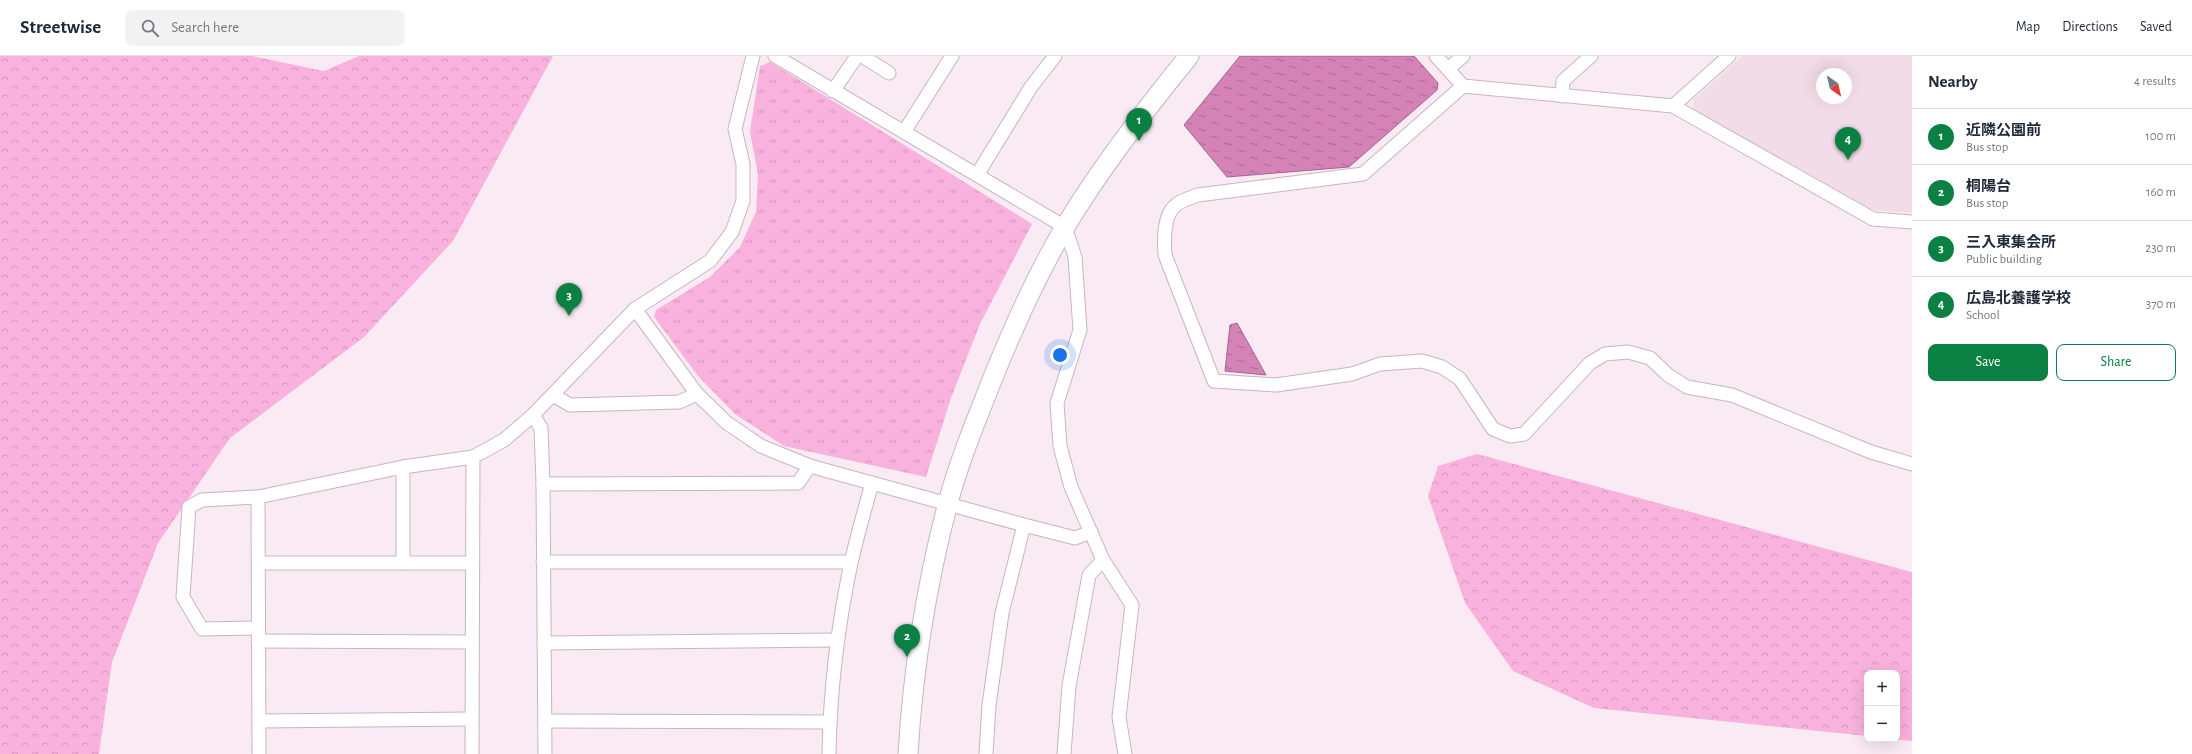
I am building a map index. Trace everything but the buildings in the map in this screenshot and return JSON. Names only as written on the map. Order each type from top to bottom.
[{"type":"street","points":[[258,628],[202,628],[183,598],[189,507],[202,500],[258,497],[403,467],[473,457],[504,440],[533,415],[635,309],[710,261],[732,232],[743,201],[743,164],[735,129],[753,56]]},
{"type":"street","points":[[774,56],[1065,227],[1075,257],[1080,330],[1057,403],[1060,446],[1071,487],[1103,560],[1132,606],[1119,717],[1125,754]]},
{"type":"street","points":[[833,91],[857,56]]},
{"type":"street","points":[[862,56],[889,73]]},
{"type":"street","points":[[904,132],[952,56]]},
{"type":"street","points":[[977,175],[1031,87],[1055,56]]},
{"type":"street","points":[[908,754],[915,668],[927,595],[948,502],[968,441],[1001,359],[1031,290],[1065,227],[1148,106],[1189,56]]},
{"type":"street","points":[[1436,56],[1463,86],[1673,106],[1873,219],[1912,222]]},
{"type":"street","points":[[1448,69],[1463,56]]},
{"type":"street","points":[[1562,96],[1563,81],[1591,56]]},
{"type":"street","points":[[1673,106],[1728,56]]},
{"type":"street","points":[[1463,86],[1363,174],[1198,195],[1177,204],[1169,215],[1164,237],[1165,255],[1214,381],[1276,385],[1352,374],[1380,364],[1422,361],[1442,367],[1460,379],[1493,429],[1510,436],[1524,434],[1590,364],[1605,354],[1628,352],[1650,358],[1668,375],[1687,387],[1732,395],[1871,452],[1912,464]]},
{"type":"street","points":[[635,309],[697,394],[727,424],[762,446],[810,466],[948,502],[1024,525],[1075,538],[1091,532]]},
{"type":"street","points":[[553,394],[570,405],[680,402],[697,394]]},
{"type":"street","points":[[533,415],[542,428],[542,562],[545,754]]},
{"type":"street","points":[[472,754],[473,457]]},
{"type":"street","points":[[543,484],[798,482],[810,466]]},
{"type":"street","points":[[403,467],[403,562]]},
{"type":"street","points":[[829,754],[830,722],[837,640],[851,562],[872,483]]},
{"type":"street","points":[[258,497],[259,754]]},
{"type":"street","points":[[986,754],[989,705],[1002,613],[1024,525]]},
{"type":"street","points":[[1064,754],[1068,686],[1089,575],[1103,560]]},
{"type":"street","points":[[542,562],[851,562]]},
{"type":"street","points":[[259,563],[472,563]]},
{"type":"street","points":[[544,643],[837,640]]},
{"type":"street","points":[[258,641],[472,642]]},
{"type":"street","points":[[259,721],[472,719]]},
{"type":"street","points":[[545,722],[830,722]]},
{"type":"shaded area","points":[[1742,56],[1912,56],[1912,213],[1872,210],[1694,111],[1693,100]]},
{"type":"green space","points":[[0,56],[252,56],[324,71],[359,56],[553,56],[453,241],[364,337],[230,438],[158,543],[112,662],[99,754],[0,754]]},
{"type":"green space","points":[[770,62],[1032,224],[980,324],[951,398],[926,477],[784,446],[735,414],[698,376],[654,317],[656,310],[710,277],[740,247],[756,212],[758,174],[750,132],[760,66]]},
{"type":"green space","points":[[1477,454],[1912,572],[1912,741],[1900,740],[1900,670],[1864,670],[1864,736],[1594,708],[1513,671],[1465,603],[1428,496],[1438,466]]},
{"type":"water","points":[[1240,56],[1414,56],[1438,83],[1437,90],[1349,167],[1227,177],[1184,125]]},
{"type":"water","points":[[1237,323],[1266,375],[1225,371],[1230,325]]},
{"type":"place","name":"近隣公園前","points":[[1139,141]]},
{"type":"place","name":"広島北養護学校","points":[[1848,160]]},
{"type":"place","name":"三入東集会所","points":[[569,316]]},
{"type":"place","name":"桐陽台","points":[[907,657]]}]
